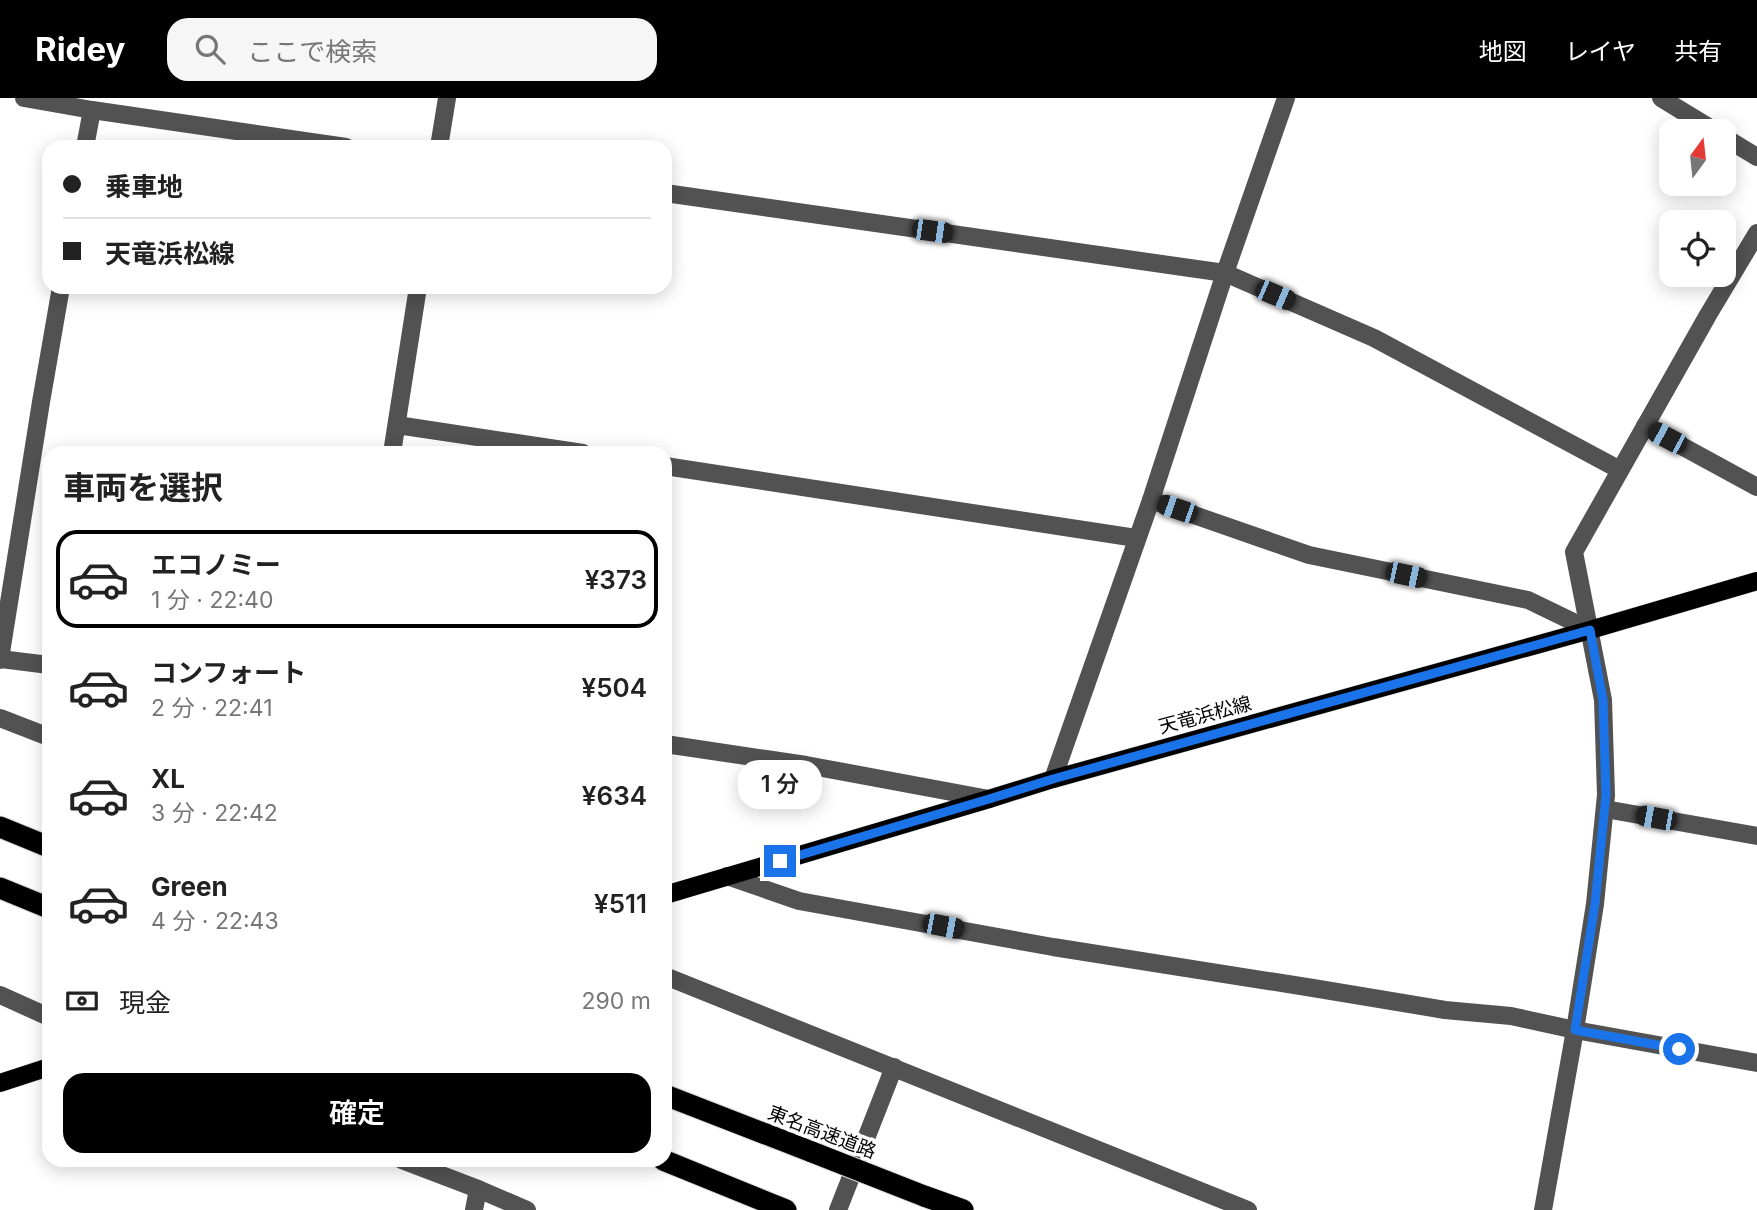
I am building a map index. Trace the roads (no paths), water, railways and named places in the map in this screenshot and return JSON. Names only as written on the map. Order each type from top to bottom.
[{"type":"highway","points":[[0,827],[42,845]]},
{"type":"highway","points":[[0,888],[42,905]]},
{"type":"highway","name":"東名高速道路","points":[[672,1098],[963,1210]]},
{"type":"highway","points":[[672,1164],[786,1210]]},
{"type":"main road","name":"天竜浜松線","points":[[672,893],[1053,779],[1757,581]]},
{"type":"main road","points":[[0,1083],[42,1069]]},
{"type":"street","points":[[24,98],[298,140]]},
{"type":"street","points":[[440,140],[447,98]]},
{"type":"street","points":[[1053,779],[1151,500],[1225,273],[1286,98]]},
{"type":"street","points":[[1661,98],[1695,119]]},
{"type":"street","points":[[86,140],[92,110]]},
{"type":"street","points":[[1736,144],[1757,157]]},
{"type":"street","points":[[672,194],[1225,273],[1374,338],[1620,470]]},
{"type":"street","points":[[1544,1210],[1595,904],[1606,795],[1603,700],[1574,552],[1757,233]]},
{"type":"street","points":[[42,664],[0,660],[60,294]]},
{"type":"street","points":[[393,446],[417,294]]},
{"type":"street","points":[[397,425],[536,446]]},
{"type":"street","points":[[1644,426],[1757,487]]},
{"type":"street","points":[[672,467],[1136,538]]},
{"type":"street","points":[[1151,500],[1308,555],[1528,600],[1590,630]]},
{"type":"street","points":[[0,718],[42,734]]},
{"type":"street","points":[[672,745],[806,765],[989,799]]},
{"type":"street","points":[[1605,809],[1757,836]]},
{"type":"street","points":[[727,876],[799,901],[1053,947],[1444,1010],[1511,1016],[1757,1063]]},
{"type":"street","points":[[672,979],[1248,1210]]},
{"type":"street","points":[[0,995],[42,1014]]},
{"type":"street","points":[[838,1210],[894,1067]]},
{"type":"street","points":[[420,1167],[527,1210]]},
{"type":"street","points":[[474,1210],[478,1189]]}]
